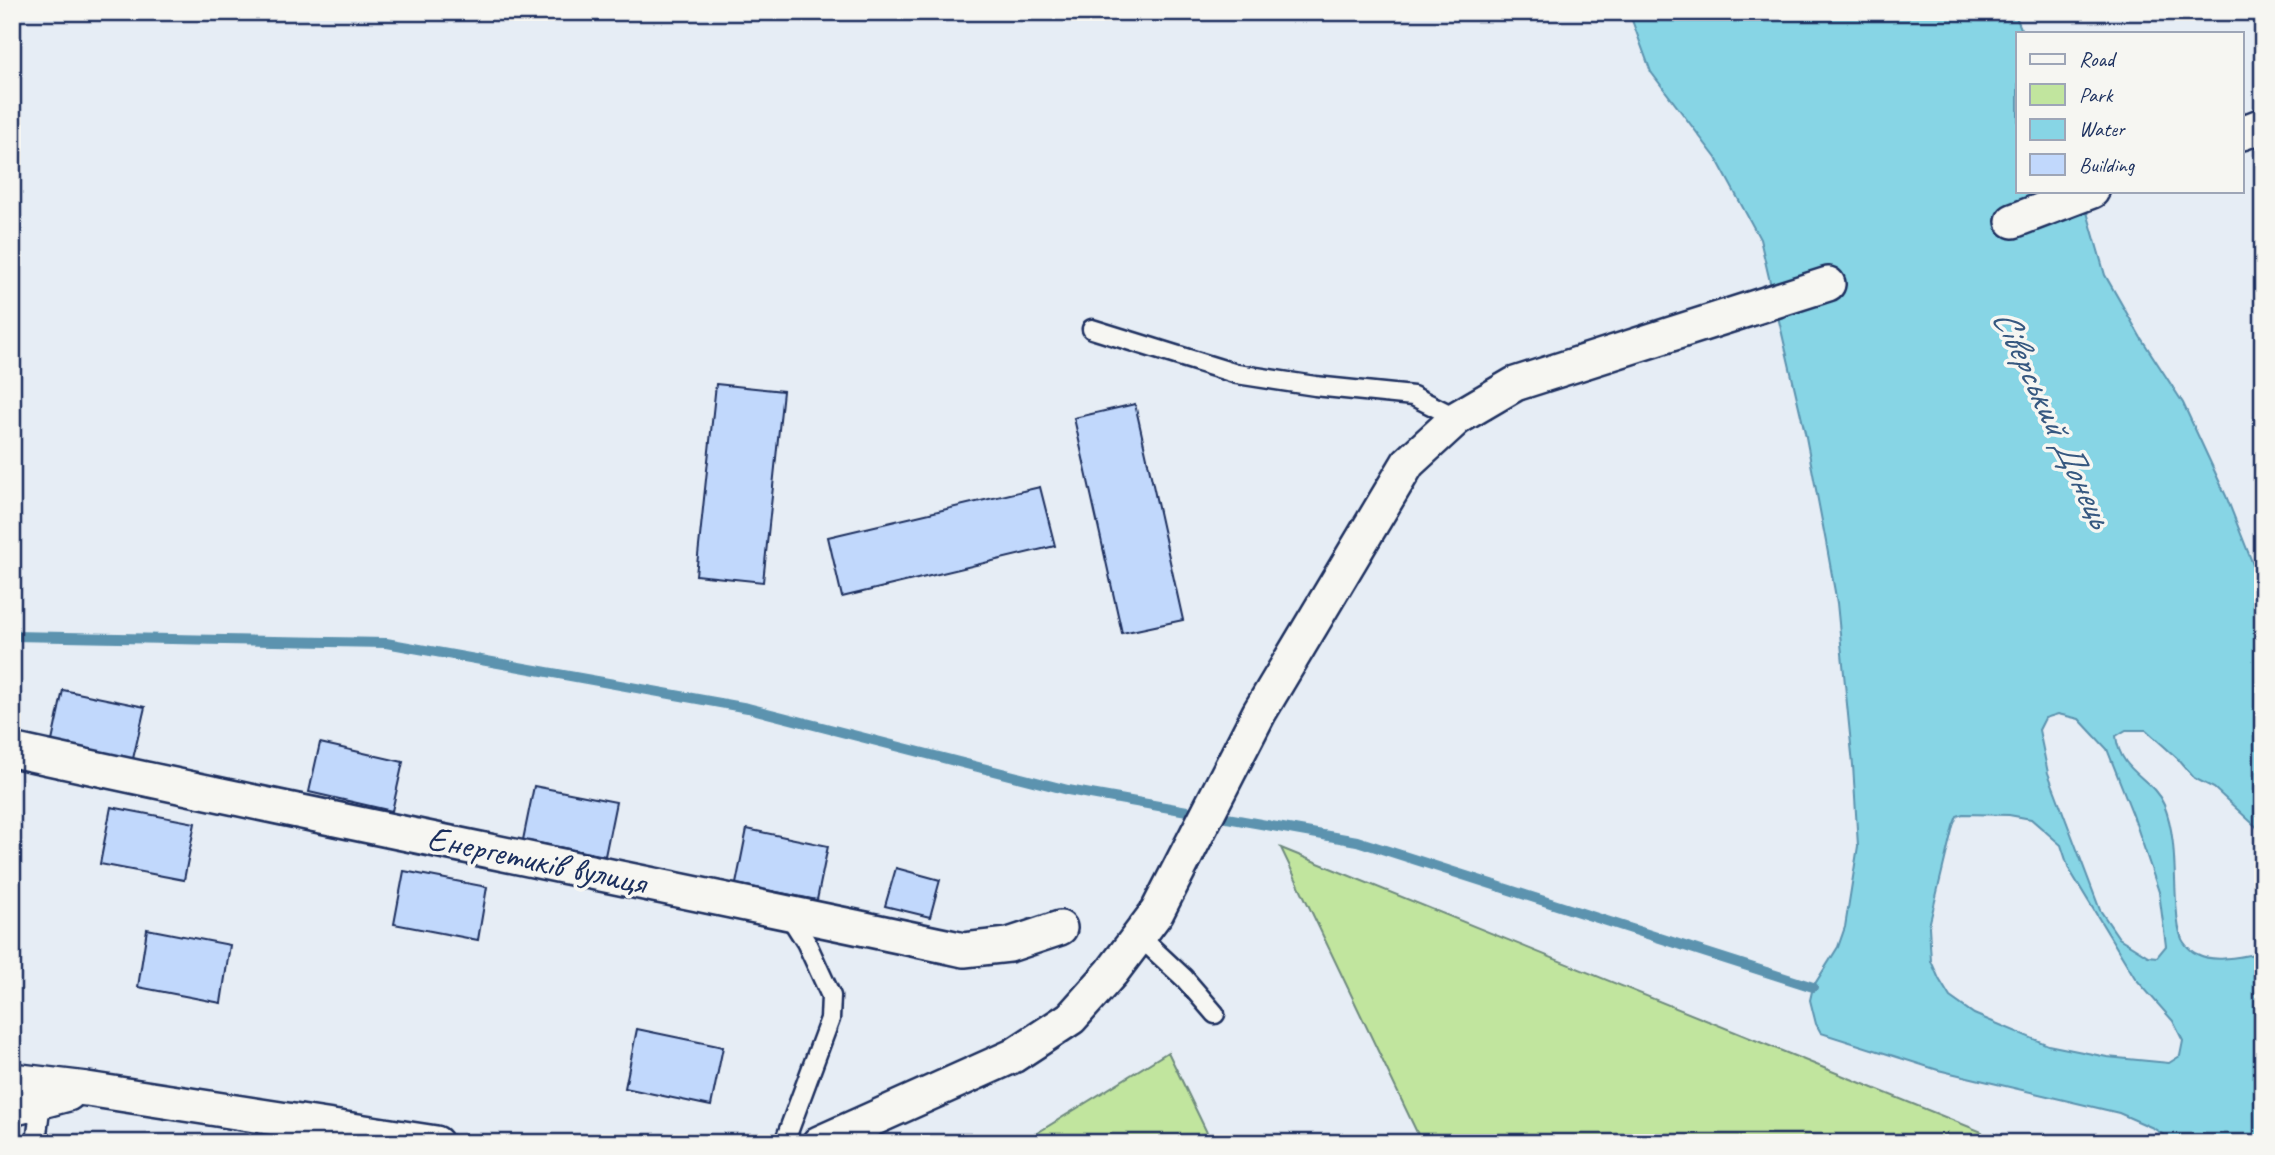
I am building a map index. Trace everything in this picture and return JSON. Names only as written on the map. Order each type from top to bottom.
[{"type":"street","points":[[2244,132],[2263,125]]},
{"type":"street","points":[[2012,221],[2089,192]]},
{"type":"street","points":[[819,1143],[1022,1050],[1071,1018],[1112,972],[1148,924],[1259,713],[1409,463],[1457,418],[1515,384],[1828,284]]},
{"type":"street","name":"Енергетиків вулиця","points":[[12,750],[244,802],[964,950],[1009,945],[1060,928]]},
{"type":"street","points":[[12,1080],[87,1089],[436,1143]]},
{"type":"street","points":[[27,1105],[87,1089]]},
{"type":"lane","points":[[1092,329],[1237,374],[1315,386],[1413,396],[1457,418]]},
{"type":"lane","points":[[784,1143],[830,1019],[831,996],[806,942],[787,912]]},
{"type":"lane","points":[[1148,924],[1184,978],[1215,1014]]},
{"type":"lane","points":[[27,1105],[36,1143]]},
{"type":"green space","points":[[1281,848],[1982,1132],[1988,1143],[1422,1143]]},
{"type":"green space","points":[[1168,1052],[1212,1143],[1021,1143]]},
{"type":"water","name":"Сіверський Донець","points":[[1629,12],[2014,12],[2023,32],[2016,32],[2016,192],[2081,192],[2105,275],[2183,403],[2226,496],[2263,590],[2263,833],[2214,788],[2194,778],[2177,758],[2146,730],[2126,730],[2116,736],[2124,758],[2159,796],[2168,816],[2174,853],[2178,920],[2184,943],[2197,954],[2218,959],[2255,954],[2263,945],[2263,1143],[2176,1143],[2153,1128],[2119,1113],[1938,1070],[1821,1033],[1816,1024],[1810,1000],[1813,987],[1838,947],[1845,927],[1858,846],[1837,603],[1806,437],[1760,239],[1716,158],[1651,72]],"holes":[[[2058,714],[2079,719],[2107,749],[2159,892],[2166,946],[2157,957],[2148,956],[2119,938],[2100,910],[2048,773],[2039,730],[2045,718]],[[1963,814],[2009,815],[2031,819],[2061,845],[2069,869],[2135,978],[2173,1021],[2183,1041],[2180,1056],[2169,1063],[2107,1057],[2048,1045],[1974,1014],[1950,997],[1931,961],[1929,926],[1953,826],[1957,816]]]},
{"type":"building","points":[[716,384],[783,391],[763,582],[696,575]]},
{"type":"building","points":[[1135,404],[1183,620],[1122,633],[1074,418]]},
{"type":"building","points":[[1040,487],[1055,546],[842,597],[828,537]]},
{"type":"building","points":[[63,690],[145,707],[132,763],[51,746]]},
{"type":"building","points":[[320,743],[403,762],[392,811],[309,792]]},
{"type":"building","points":[[534,786],[616,802],[605,856],[523,840]]},
{"type":"building","points":[[111,807],[195,823],[184,880],[100,864]]},
{"type":"building","points":[[747,829],[828,846],[817,900],[736,884]]},
{"type":"building","points":[[896,868],[940,880],[930,917],[885,906]]},
{"type":"building","points":[[404,871],[487,887],[478,940],[394,924]]},
{"type":"building","points":[[147,929],[230,945],[221,1003],[138,987]]},
{"type":"building","points":[[637,1029],[723,1047],[711,1106],[625,1088]]},
{"type":"waterway","points":[[12,636],[386,643],[748,708],[1068,790],[1357,841],[1813,987]]}]
